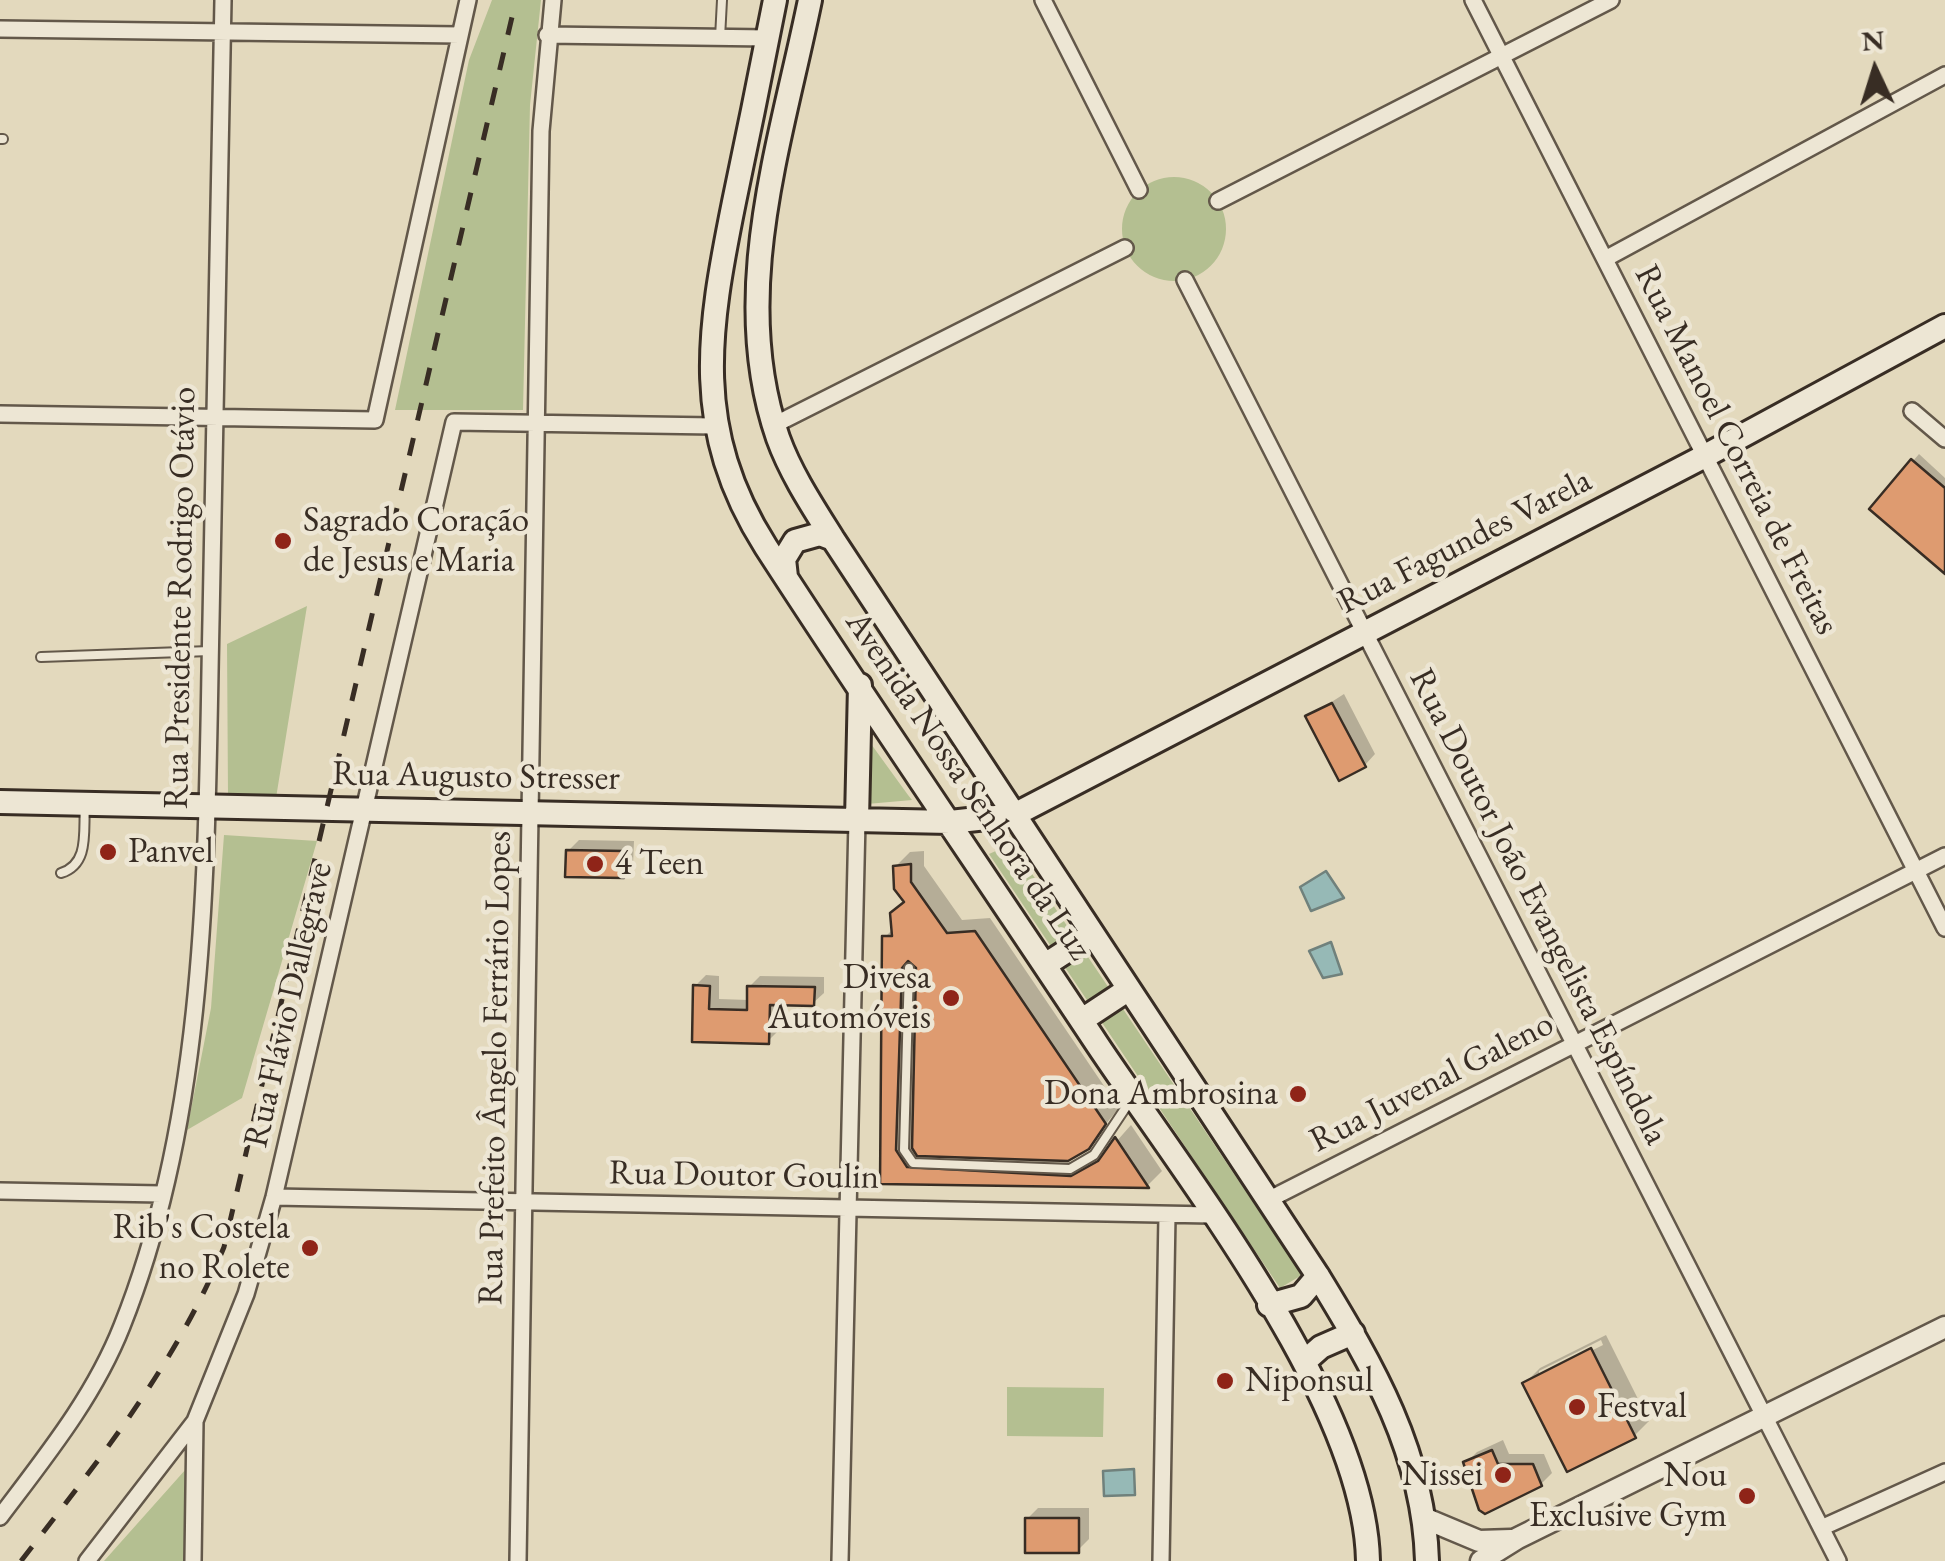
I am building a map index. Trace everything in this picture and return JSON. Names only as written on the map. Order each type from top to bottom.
[{"type":"main road","name":"Avenida Nossa Senhora da Luz","points":[[775,0],[712,317],[714,426],[736,495],[786,577],[1212,1216],[1304,1362],[1353,1476],[1368,1561]]},
{"type":"main road","name":"Avenida Nossa Senhora da Luz","points":[[810,0],[759,260],[760,361],[774,425],[793,471],[833,539],[1353,1333],[1402,1430],[1424,1518],[1428,1561]]},
{"type":"main road","name":"Rua Fagundes Varela","points":[[1014,815],[1705,456],[1945,326]]},
{"type":"main road","points":[[786,577],[784,559],[794,541],[820,534],[833,539]]},
{"type":"main road","points":[[856,820],[860,684]]},
{"type":"main road","name":"Rua Augusto Stresser","points":[[0,802],[950,822],[1014,815]]},
{"type":"main road","points":[[1045,966],[1093,934]]},
{"type":"main road","points":[[1082,1020],[1129,988]]},
{"type":"main road","points":[[1270,1305],[1301,1296],[1318,1276]]},
{"type":"main road","points":[[1304,1362],[1322,1346],[1353,1333]]},
{"type":"street","name":"Rua Presidente Rodrigo Otávio","points":[[0,1517],[63,1434],[109,1357],[135,1289],[160,1194],[192,1028],[207,806],[223,0]]},
{"type":"street","points":[[0,414],[375,420],[468,0]]},
{"type":"street","points":[[553,0],[546,36],[768,38]]},
{"type":"street","points":[[1042,0],[1139,190]]},
{"type":"street","name":"Rua Manoel Correia de Freitas","points":[[1473,0],[1945,928]]},
{"type":"street","points":[[1218,201],[1610,0]]},
{"type":"street","points":[[0,29],[460,34]]},
{"type":"street","name":"Rua Prefeito Ângelo Ferrário Lopes","points":[[518,1561],[535,423],[546,36]]},
{"type":"street","points":[[1604,259],[1945,74]]},
{"type":"street","points":[[774,425],[1125,248]]},
{"type":"street","name":"Rua Doutor João Evangelista Espíndola","points":[[1185,280],[1838,1561]]},
{"type":"street","points":[[1912,411],[1945,438]]},
{"type":"street","name":"Rua Flávio Dallegrave","points":[[87,1561],[195,1421],[246,1294],[274,1196],[454,422],[535,423]]},
{"type":"street","points":[[535,423],[714,426]]},
{"type":"street","points":[[840,1561],[856,820]]},
{"type":"street","name":"Rua Juvenal Galeno","points":[[1268,1200],[1945,856]]},
{"type":"street","points":[[0,1191],[160,1194]]},
{"type":"street","name":"Rua Doutor Goulin","points":[[274,1196],[1212,1216]]},
{"type":"street","points":[[1161,1561],[1167,1214]]},
{"type":"street","points":[[1482,1561],[1518,1538],[1945,1327]]},
{"type":"street","points":[[193,1561],[195,1421]]},
{"type":"street","points":[[1821,1528],[1945,1472]]},
{"type":"street","points":[[1424,1518],[1479,1541],[1518,1538]]},
{"type":"lane","points":[[720,38],[722,0]]},
{"type":"lane","points":[[42,657],[210,652]]},
{"type":"lane","points":[[61,873],[74,869],[81,860],[85,804]]},
{"type":"lane","points":[[909,968],[904,1150],[913,1162],[1070,1169],[1094,1155],[1115,1130],[1132,1096]]},
{"type":"green space","points":[[492,0],[541,0],[530,105],[523,410],[395,410],[469,60]]},
{"type":"green space","points":[[1174,177],[1194,181],[1217,200],[1226,229],[1222,249],[1203,272],[1174,281],[1154,277],[1131,258],[1122,229],[1126,209],[1145,186]]},
{"type":"green space","points":[[307,606],[276,798],[228,794],[227,644]]},
{"type":"green space","points":[[866,737],[908,795],[912,800],[867,804]]},
{"type":"green space","points":[[224,835],[317,841],[242,1098],[187,1130],[211,1008]]},
{"type":"green space","points":[[1014,847],[1302,1275],[1280,1288],[989,854]]},
{"type":"green space","points":[[1007,1387],[1104,1388],[1103,1437],[1007,1436]]},
{"type":"green space","points":[[186,1469],[185,1561],[104,1561]]},
{"type":"water","points":[[1326,871],[1344,898],[1311,911],[1300,887]]},
{"type":"water","points":[[1331,942],[1342,974],[1323,978],[1309,951]]},
{"type":"water","points":[[1134,1469],[1135,1495],[1104,1496],[1103,1471]]},
{"type":"building","points":[[1911,459],[1945,488],[1945,574],[1869,509]]},
{"type":"building","points":[[1332,703],[1366,767],[1339,781],[1305,716]]},
{"type":"building","name":"4 Teen","points":[[566,850],[624,851],[624,878],[565,877]]},
{"type":"building","name":"Divesa Automóveis","points":[[911,864],[911,882],[947,933],[975,931],[1106,1124],[1089,1149],[1068,1161],[917,1156],[912,1148],[916,968],[908,961],[902,968],[896,1150],[907,1167],[1071,1176],[1098,1161],[1115,1137],[1149,1188],[880,1184],[882,936],[892,936],[890,913],[904,902],[894,889],[893,866]]},
{"type":"building","points":[[693,985],[710,986],[709,1009],[747,1010],[747,986],[815,987],[814,1006],[770,1005],[769,1044],[692,1042]]},
{"type":"building","name":"Festval","points":[[1591,1348],[1636,1438],[1567,1472],[1522,1383]]},
{"type":"building","name":"Nissei","points":[[1492,1450],[1498,1464],[1533,1464],[1542,1486],[1485,1514],[1479,1510],[1463,1462]]},
{"type":"building","points":[[1025,1518],[1079,1518],[1079,1553],[1025,1553]]},
{"type":"railway","points":[[21,1561],[159,1372],[224,1247],[516,0]]},
{"type":"place","name":"Sagrado Coração de Jesus e Maria","points":[[283,541]]},
{"type":"place","name":"Panvel","points":[[108,852]]},
{"type":"place","name":"4 Teen","points":[[595,864]]},
{"type":"place","name":"Divesa Automóveis","points":[[951,998]]},
{"type":"place","name":"Dona Ambrosina","points":[[1298,1094]]},
{"type":"place","name":"Rib's Costela no Rolete","points":[[310,1248]]},
{"type":"place","name":"Niponsul","points":[[1225,1381]]},
{"type":"place","name":"Festval","points":[[1577,1407]]},
{"type":"place","name":"Nissei","points":[[1503,1475]]},
{"type":"place","name":"Nou Exclusive Gym","points":[[1747,1496]]}]
